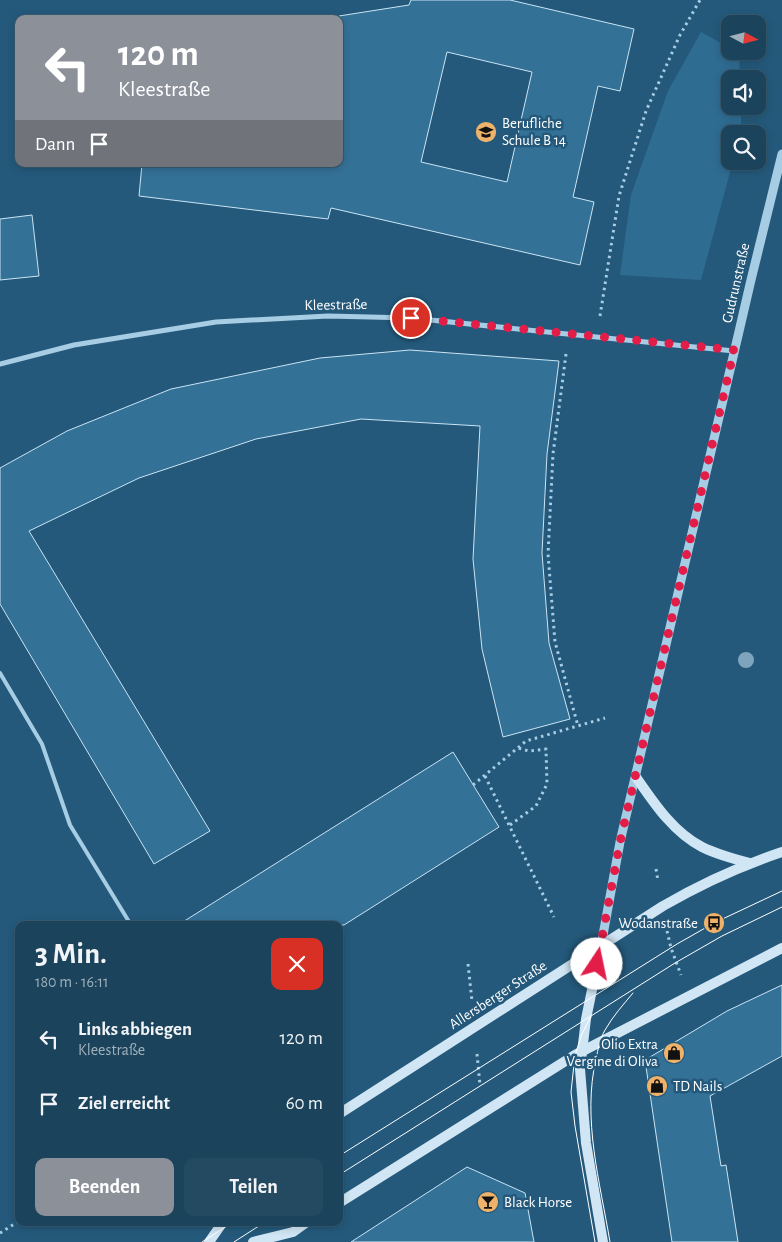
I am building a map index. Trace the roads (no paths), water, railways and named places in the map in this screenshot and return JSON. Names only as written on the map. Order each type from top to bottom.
[{"type":"main road","points":[[636,776],[661,812],[681,832],[707,849],[750,863]]},
{"type":"main road","name":"Allersberger Straße","points":[[343,1111],[662,906],[694,888],[750,863],[782,852]]},
{"type":"main road","points":[[601,946],[582,1052],[581,1086],[586,1143],[602,1242]]},
{"type":"main road","points":[[343,1201],[582,1052],[782,948]]},
{"type":"main road","points":[[210,1242],[220,1226]]},
{"type":"main road","points":[[253,1242],[293,1232],[302,1226]]},
{"type":"street","name":"Gudrunstraße","points":[[601,946],[620,842],[734,350],[782,154]]},
{"type":"street","name":"Kleestraße","points":[[0,364],[74,346],[216,322],[328,316],[411,318],[734,350]]},
{"type":"lane","points":[[0,673],[42,744],[70,825],[129,921]]},
{"type":"tram line","points":[[343,1153],[677,944],[714,923],[782,891]]},
{"type":"tram line","points":[[343,1172],[675,963],[722,936],[782,907]]},
{"type":"tram line","points":[[610,1242],[594,1150],[591,1104],[592,1082],[603,1033],[633,993]]},
{"type":"tram line","points":[[591,1016],[575,1055],[571,1092],[595,1242]]},
{"type":"tram line","points":[[202,1242],[227,1226]]},
{"type":"tram line","points":[[234,1242],[259,1226]]},
{"type":"place","name":"Berufliche Schule B 14","points":[[486,132]]},
{"type":"place","name":"Wodanstraße","points":[[714,923]]},
{"type":"place","name":"Olio Extra Vergine di Oliva","points":[[674,1053]]},
{"type":"place","name":"TD Nails","points":[[657,1086]]},
{"type":"place","name":"Black Horse","points":[[488,1202]]}]
